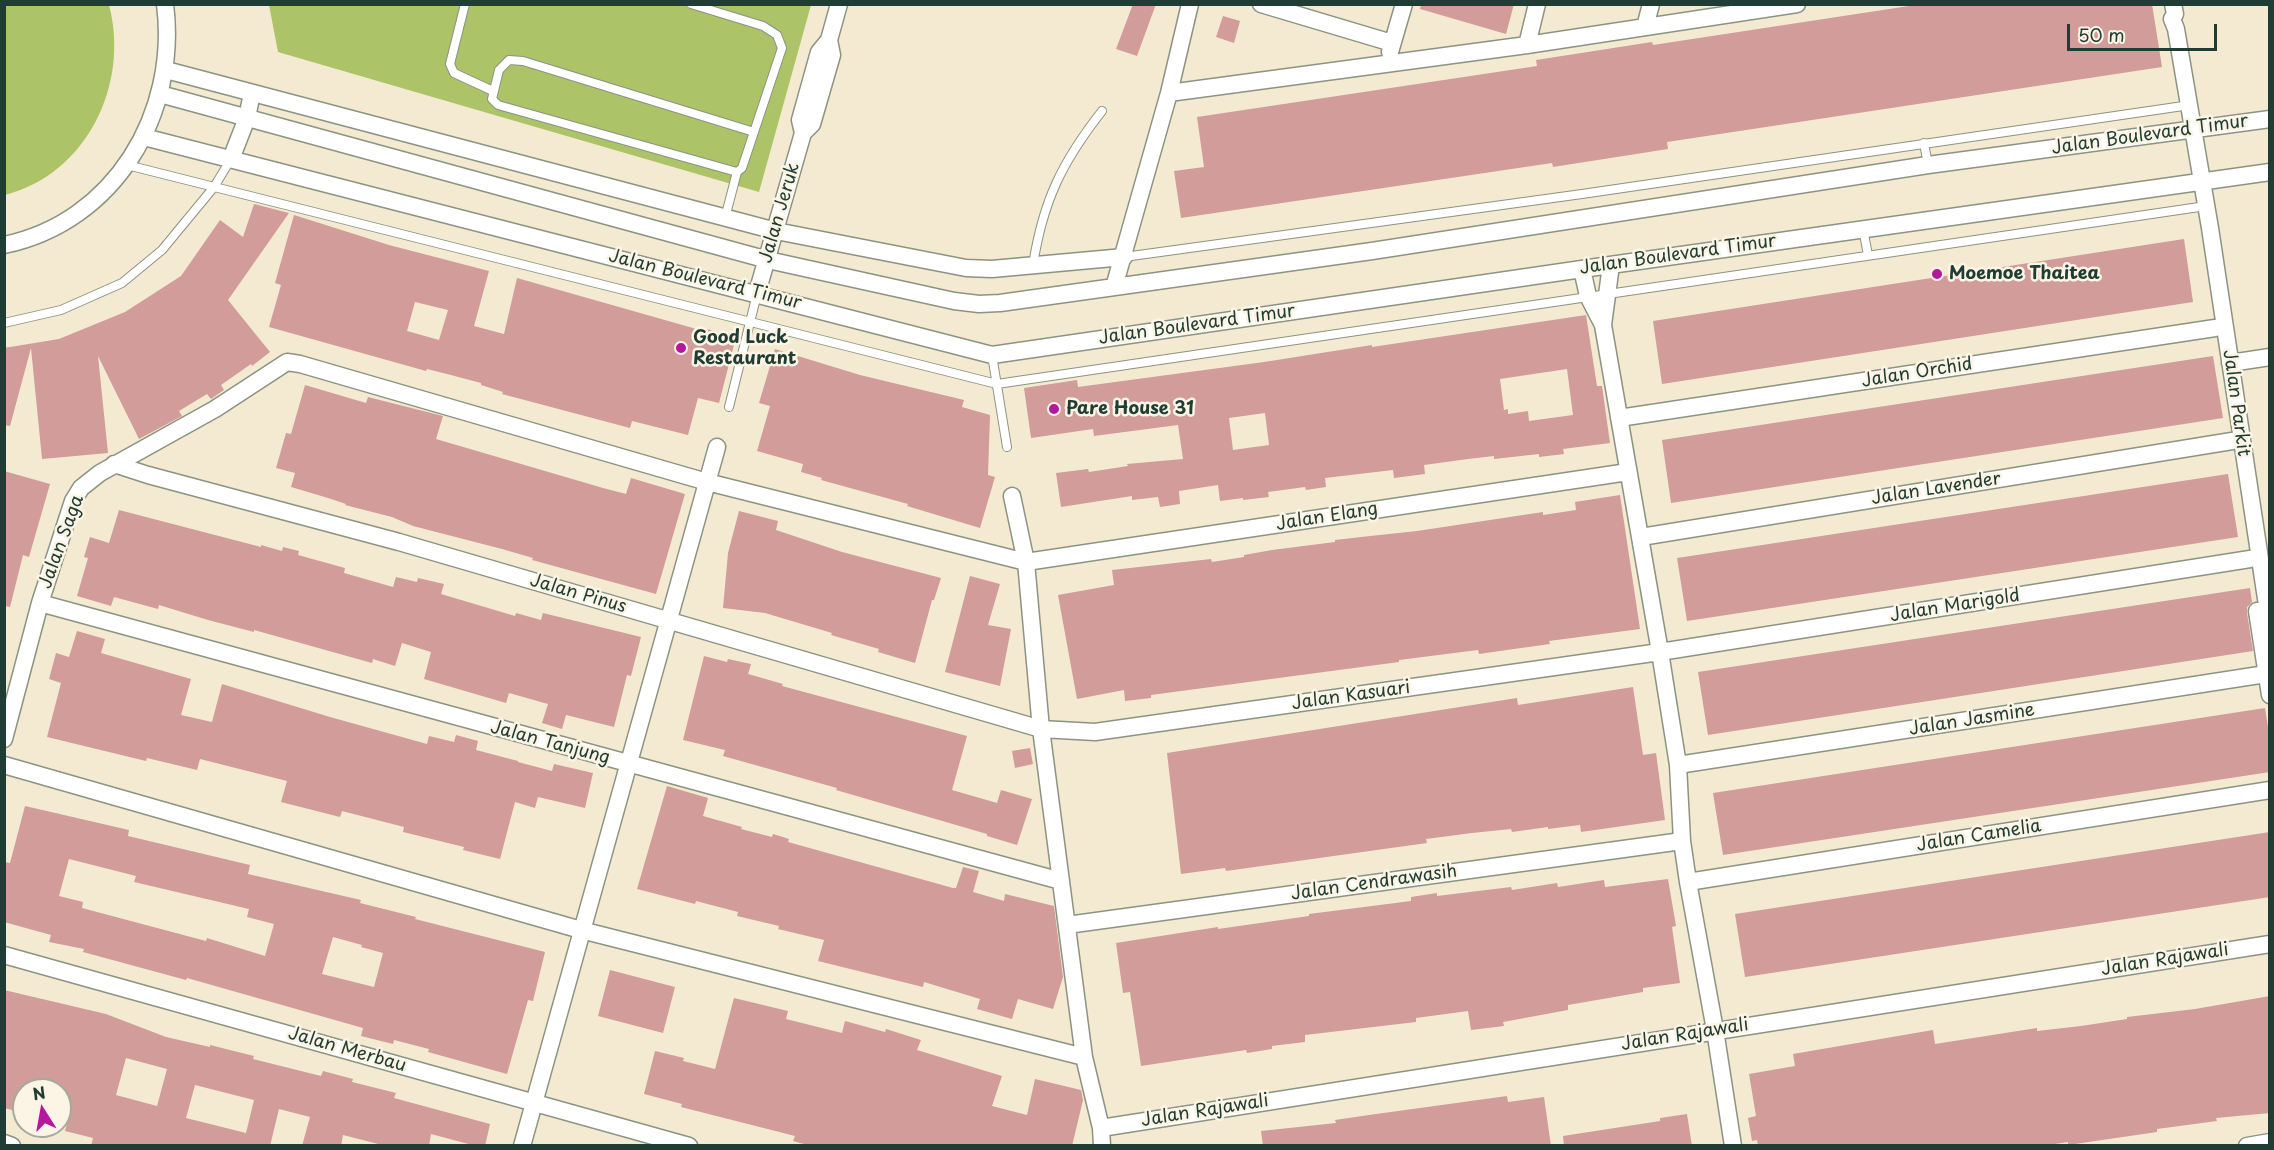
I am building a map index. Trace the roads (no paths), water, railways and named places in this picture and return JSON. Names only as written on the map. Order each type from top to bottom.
[{"type":"street","points":[[4,245],[48,231],[77,213],[104,191],[127,165],[144,137],[166,70],[165,4]]},
{"type":"street","name":"Jalan Jeruk","points":[[758,293],[803,133],[800,120],[819,52],[829,40],[839,4]]},
{"type":"street","points":[[1114,287],[1169,93],[1190,4]]},
{"type":"street","points":[[1261,4],[1280,7],[1392,44]]},
{"type":"street","points":[[1387,62],[1404,4]]},
{"type":"street","points":[[1527,45],[1537,4]]},
{"type":"street","points":[[1645,27],[1651,4]]},
{"type":"street","points":[[1169,93],[1527,45],[1797,4]]},
{"type":"street","name":"Jalan Parkit","points":[[2175,16],[2203,181],[2201,206],[2261,512],[2270,625]]},
{"type":"street","name":"Jalan Boulevard Timur","points":[[166,70],[776,231],[966,268],[992,269],[1124,257]]},
{"type":"street","points":[[231,159],[247,118],[252,93]]},
{"type":"street","name":"Jalan Boulevard Timur","points":[[160,94],[768,260],[954,301],[980,304],[1372,251],[1928,165],[2270,118]]},
{"type":"street","name":"Jalan Boulevard Timur","points":[[144,137],[992,355],[2270,172]]},
{"type":"street","points":[[2201,206],[2215,328],[2270,695]]},
{"type":"street","points":[[1603,326],[1611,265]]},
{"type":"street","points":[[1582,269],[1588,296],[1603,326],[1641,537],[1678,765],[1682,841],[1688,882],[1715,1030],[1732,1146]]},
{"type":"street","name":"Jalan Orchid","points":[[1619,418],[2215,328]]},
{"type":"street","points":[[2230,363],[2270,357]]},
{"type":"street","name":"Jalan Saga","points":[[4,739],[40,603],[73,501],[88,481],[114,464],[215,409],[282,364],[292,362],[300,364],[707,482]]},
{"type":"street","name":"Jalan Lavender","points":[[1641,537],[2232,441]]},
{"type":"street","points":[[522,1146],[717,447]]},
{"type":"street","name":"Jalan Pinus","points":[[114,464],[399,542],[1041,729]]},
{"type":"street","name":"Jalan Elang","points":[[1026,562],[1628,472]]},
{"type":"street","points":[[707,482],[1026,562]]},
{"type":"street","points":[[1012,496],[1026,562],[1041,729],[1084,1057],[1101,1128],[1102,1146]]},
{"type":"street","name":"Jalan Marigold","points":[[1660,652],[2250,559]]},
{"type":"street","name":"Jalan Tanjung","points":[[40,603],[1061,881]]},
{"type":"street","name":"Jalan Kasuari","points":[[1041,729],[1095,732],[1660,652]]},
{"type":"street","name":"Jalan Jasmine","points":[[1678,765],[2266,674]]},
{"type":"street","points":[[4,765],[581,930],[1084,1057]]},
{"type":"street","name":"Jalan Camelia","points":[[1688,882],[2270,790]]},
{"type":"street","name":"Jalan Cendrawasih","points":[[1067,925],[1682,841]]},
{"type":"street","name":"Jalan Rajawali","points":[[1101,1128],[2270,944]]},
{"type":"street","name":"Jalan Merbau","points":[[4,955],[689,1146]]},
{"type":"street","points":[[2247,1146],[2270,1142]]},
{"type":"street","points":[[4,1143],[12,1146]]},
{"type":"lane","points":[[465,4],[450,64],[454,73],[493,91]]},
{"type":"lane","points":[[691,4],[764,26],[777,35],[782,48],[742,168],[737,172],[725,218]]},
{"type":"lane","points":[[737,172],[498,105],[492,99],[500,70],[509,60],[523,62],[754,132]]},
{"type":"lane","name":"Jalan Boulevard Timur","points":[[1124,257],[1582,194],[2190,105]]},
{"type":"lane","points":[[1033,265],[1045,210],[1061,171],[1102,111]]},
{"type":"lane","points":[[1924,143],[1928,165]]},
{"type":"lane","points":[[4,323],[61,310],[122,283],[162,250],[214,187],[231,159]]},
{"type":"lane","points":[[127,165],[997,384],[2201,206]]},
{"type":"lane","points":[[1863,229],[1868,255]]},
{"type":"lane","points":[[729,407],[749,320],[758,293]]},
{"type":"lane","points":[[992,355],[1007,447]]},
{"type":"place","name":"Moemoe Thaitea","points":[[1937,274]]},
{"type":"place","name":"Good Luck Restaurant","points":[[681,348]]},
{"type":"place","name":"Pare House 31","points":[[1054,409]]}]
